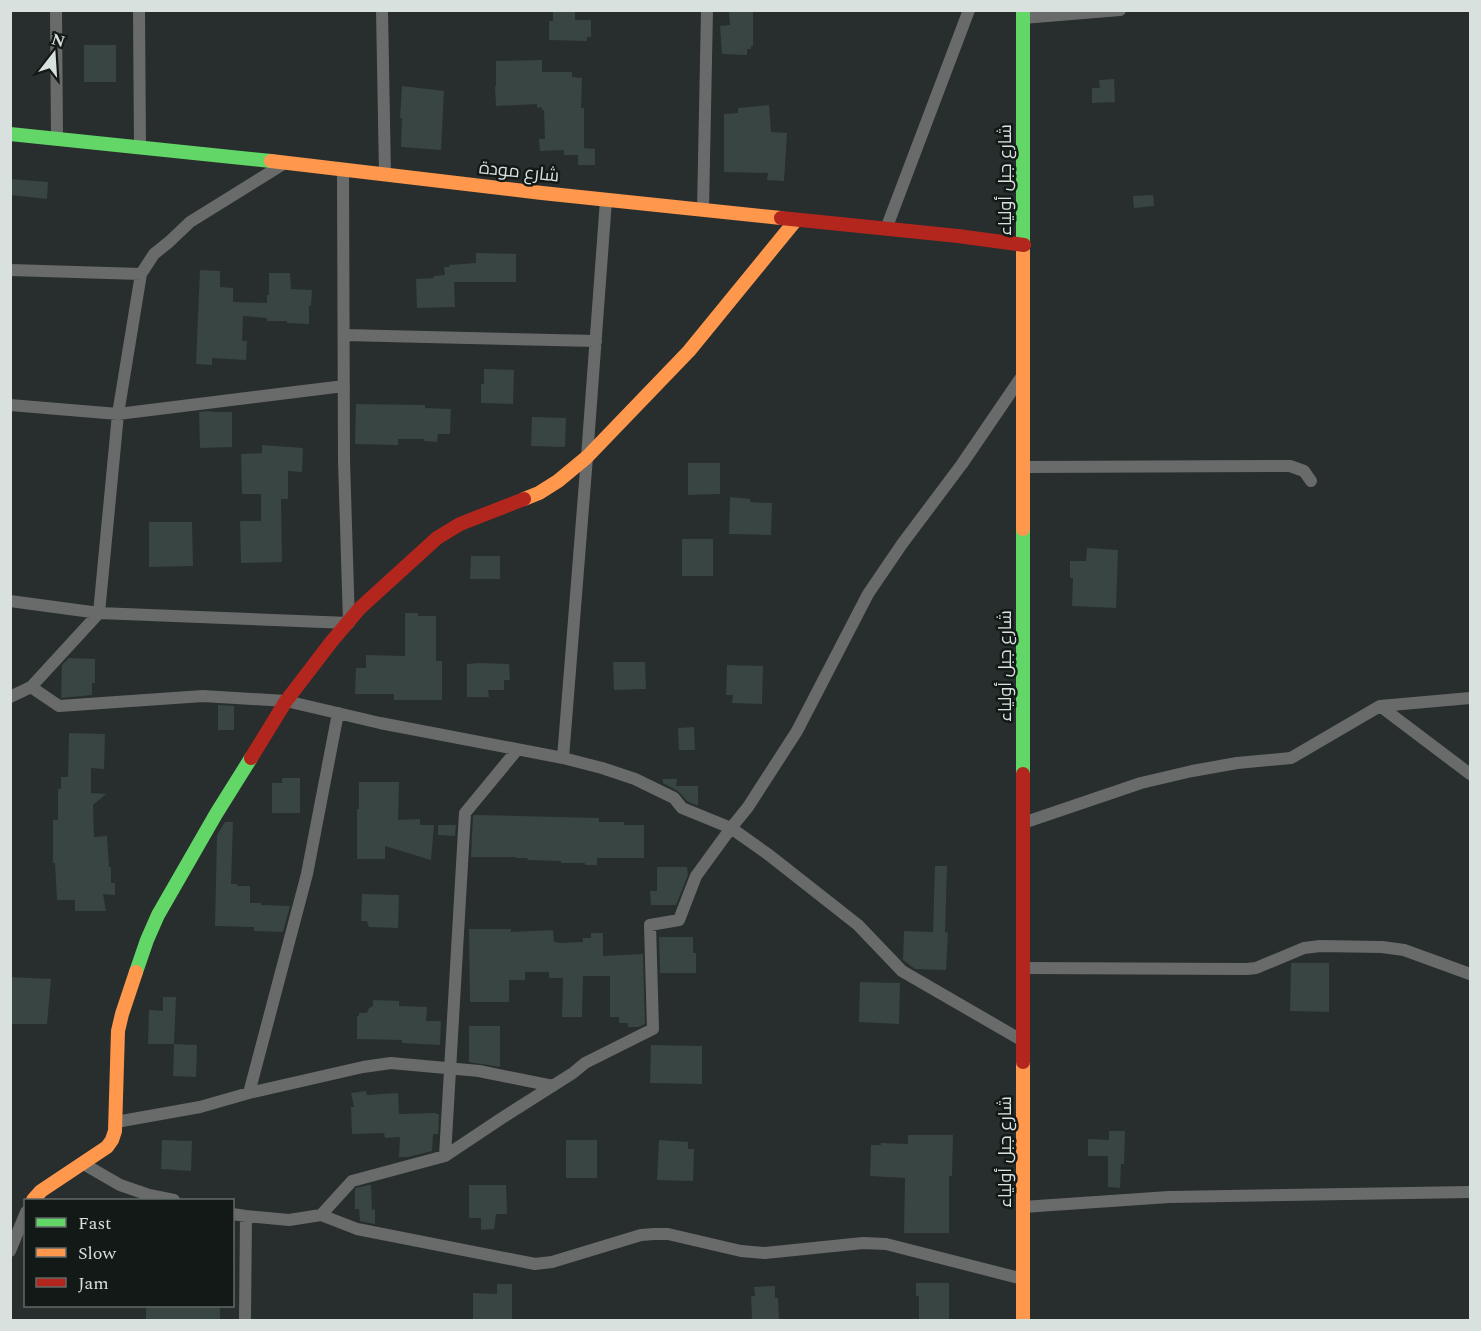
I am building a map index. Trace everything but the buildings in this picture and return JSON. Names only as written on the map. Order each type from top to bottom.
[{"type":"main road","name":"شارع جبل أولياء","points":[[1023,14],[1023,1320]]},
{"type":"main road","name":"شارع مودة","points":[[10,134],[1024,245]]},
{"type":"main road","points":[[34,1199],[40,1191],[107,1147],[112,1140],[116,1122],[118,1031],[147,940],[158,915],[216,814],[286,701],[332,641],[360,608],[437,538],[460,524],[539,494],[587,457],[689,351],[796,220]]},
{"type":"street","points":[[56,10],[57,139]]},
{"type":"street","points":[[139,10],[140,148]]},
{"type":"street","points":[[382,10],[385,175]]},
{"type":"street","points":[[703,210],[707,10]]},
{"type":"street","points":[[886,229],[969,10]]},
{"type":"street","points":[[1023,14],[1120,10]]},
{"type":"street","points":[[10,697],[31,687],[99,613],[118,414],[141,274],[154,254],[190,222],[285,163]]},
{"type":"street","points":[[10,601],[99,613],[349,623],[344,386],[343,170]]},
{"type":"street","points":[[563,758],[606,200]]},
{"type":"street","points":[[10,270],[141,274]]},
{"type":"street","points":[[344,335],[596,342]]},
{"type":"street","points":[[321,1215],[352,1181],[445,1156],[585,1063],[653,1029],[650,925],[679,920],[696,876],[748,807],[797,731],[868,594],[962,464],[1023,374]]},
{"type":"street","points":[[10,405],[118,414],[344,386]]},
{"type":"street","points":[[1023,467],[1290,466],[1304,471],[1311,482]]},
{"type":"street","points":[[31,687],[59,706],[203,696],[286,701],[380,723],[563,758],[635,779],[674,798],[682,808],[731,828],[858,925],[902,971],[1023,1041]]},
{"type":"street","points":[[1023,823],[1151,781],[1192,771],[1237,763],[1291,758],[1380,706],[1470,698]]},
{"type":"street","points":[[1380,706],[1470,774]]},
{"type":"street","points":[[249,1093],[307,874],[338,713]]},
{"type":"street","points":[[445,1156],[465,813],[517,750]]},
{"type":"street","points":[[1023,968],[1247,969],[1256,968],[1304,948],[1350,946],[1394,948],[1470,974]]},
{"type":"street","points":[[116,1122],[200,1107],[249,1093],[363,1067],[391,1064],[479,1071],[553,1086]]},
{"type":"street","points":[[82,1163],[120,1185],[169,1199]]},
{"type":"street","points":[[1023,1207],[1169,1197],[1470,1192]]},
{"type":"street","points":[[234,1214],[289,1220],[321,1215],[357,1229],[534,1263],[552,1262],[641,1235],[668,1234],[741,1251],[765,1253],[863,1243],[886,1244],[1023,1279]]},
{"type":"street","points":[[245,1320],[246,1216]]},
{"type":"street","points":[[10,1251],[24,1217]]},
{"type":"traffic: fast","points":[[1023,10],[1023,253]]},
{"type":"traffic: fast","points":[[10,134],[271,161]]},
{"type":"traffic: fast","points":[[1023,529],[1023,774]]},
{"type":"traffic: fast","points":[[136,972],[158,915],[251,758]]},
{"type":"traffic: slow","points":[[271,161],[781,218]]},
{"type":"traffic: slow","points":[[524,499],[558,481],[587,457],[689,351],[796,220]]},
{"type":"traffic: slow","points":[[1023,253],[1023,529]]},
{"type":"traffic: slow","points":[[34,1199],[41,1191],[107,1147],[112,1140],[115,1131],[118,1031],[136,972]]},
{"type":"traffic: slow","points":[[1023,1062],[1023,1320]]},
{"type":"traffic: jam","points":[[781,218],[1024,245]]},
{"type":"traffic: jam","points":[[251,758],[286,701],[360,608],[437,538],[460,524],[524,499]]},
{"type":"traffic: jam","points":[[1023,774],[1023,1062]]}]
